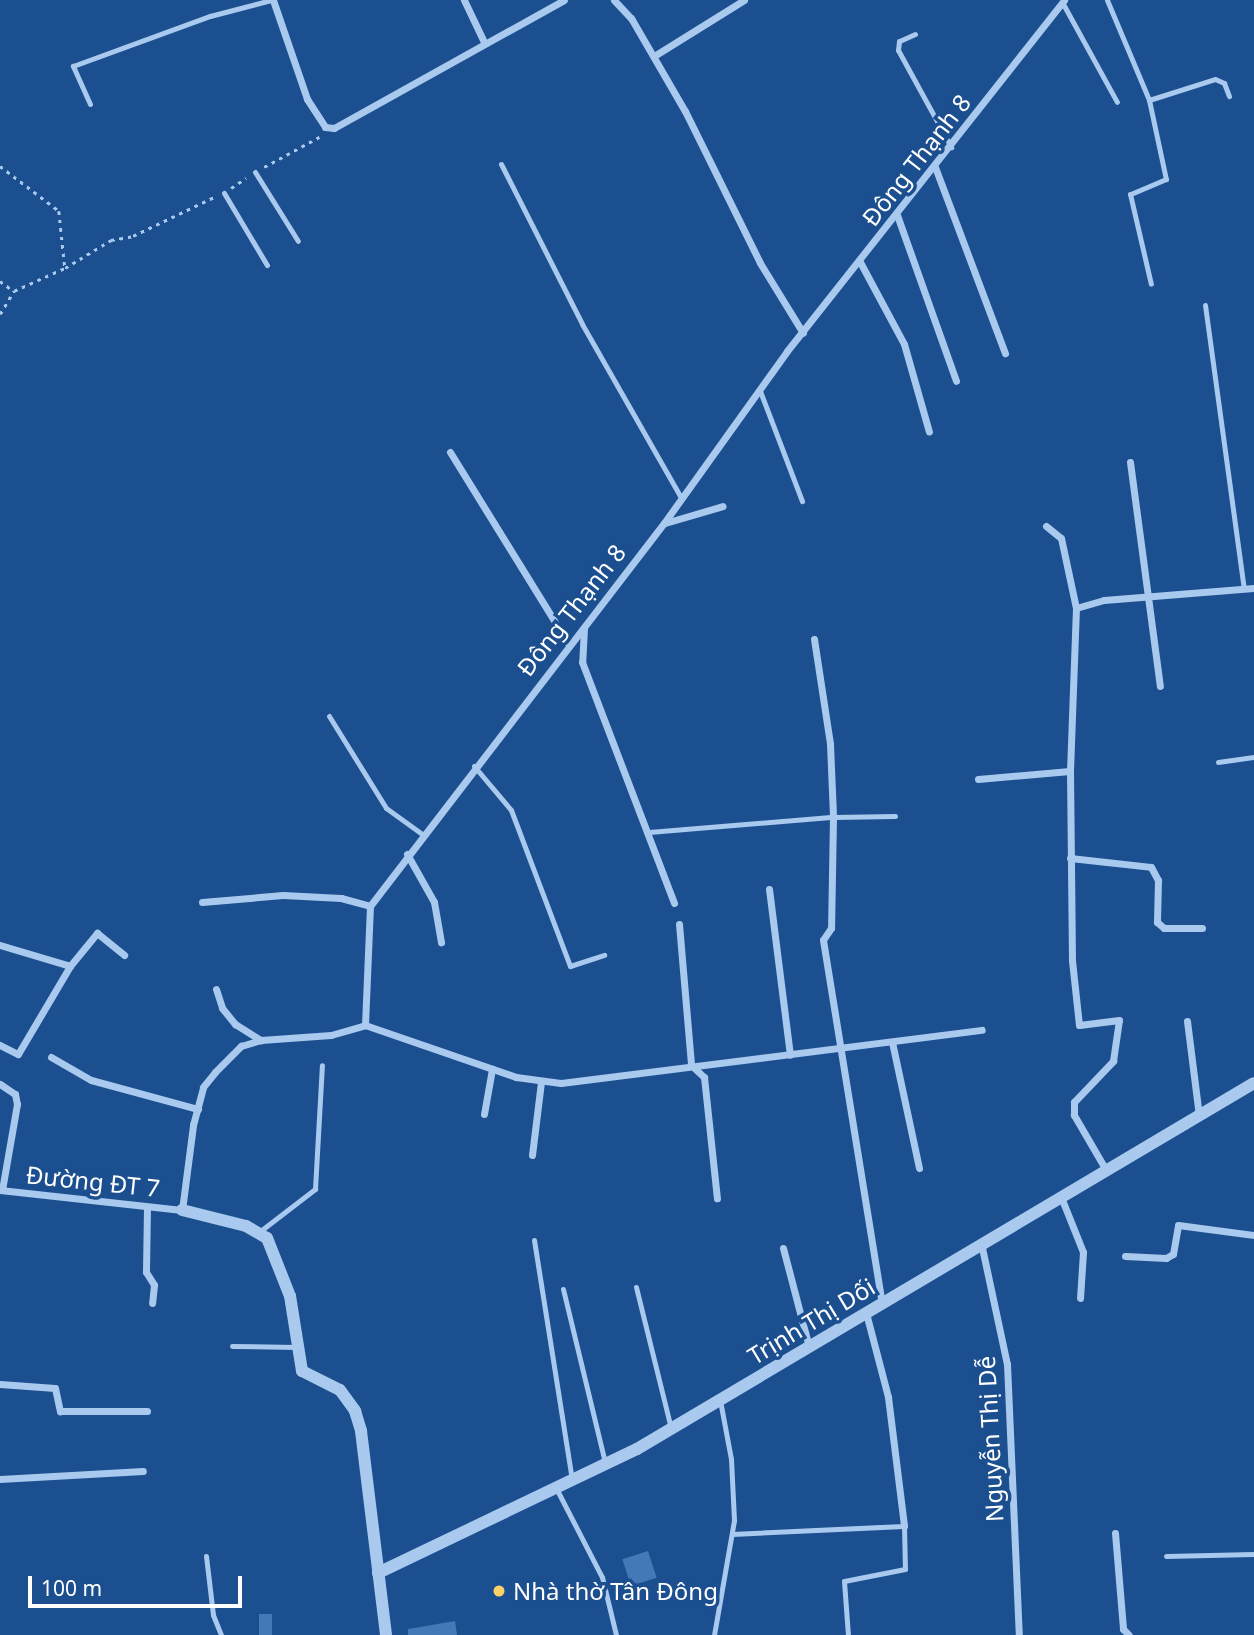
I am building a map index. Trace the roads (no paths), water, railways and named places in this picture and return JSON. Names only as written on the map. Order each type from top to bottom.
[{"type":"street","points":[[272,0],[307,99],[324,127],[334,128],[484,42],[564,0]]},
{"type":"street","points":[[464,0],[484,42]]},
{"type":"street","points":[[614,0],[631,18],[685,111],[760,263],[803,333]]},
{"type":"street","points":[[654,57],[744,0]]},
{"type":"street","name":"Đông Thạnh 8","points":[[370,906],[474,765],[664,523],[680,496],[803,333],[1063,1]]},
{"type":"street","points":[[935,167],[1005,354]]},
{"type":"street","points":[[897,215],[956,382]]},
{"type":"street","points":[[860,262],[904,344],[929,432]]},
{"type":"street","points":[[450,452],[569,645]]},
{"type":"street","points":[[1130,462],[1160,686]]},
{"type":"street","points":[[664,523],[723,506]]},
{"type":"street","points":[[1046,526],[1061,538],[1076,608],[1070,858],[1072,961],[1079,1025],[1119,1020],[1113,1061],[1074,1102],[1074,1115],[1106,1170]]},
{"type":"street","points":[[1076,608],[1150,597],[1254,588]]},
{"type":"street","points":[[584,628],[582,662],[674,902]]},
{"type":"street","points":[[814,639],[830,744],[833,817],[831,928],[823,940],[882,1303]]},
{"type":"street","points":[[978,779],[1070,771]]},
{"type":"street","points":[[407,854],[434,902],[441,942]]},
{"type":"street","points":[[1070,858],[1151,867],[1158,880],[1157,922],[1164,928],[1202,928]]},
{"type":"street","points":[[769,889],[790,1055]]},
{"type":"street","points":[[202,902],[283,895],[341,898],[370,906],[365,1025]]},
{"type":"street","points":[[679,924],[691,1065],[705,1077],[717,1198]]},
{"type":"street","points":[[0,1045],[18,1054],[70,967],[97,933],[124,955]]},
{"type":"street","points":[[0,945],[70,967]]},
{"type":"street","points":[[216,989],[222,1008],[235,1024],[261,1040]]},
{"type":"street","points":[[1187,1021],[1199,1116]]},
{"type":"street","points":[[386,1635],[361,1431],[355,1411],[340,1390],[302,1371],[300,1347],[274,1247],[259,1232],[182,1210],[203,1087],[215,1072],[241,1046],[261,1040],[331,1035],[365,1025],[492,1069],[541,1082],[841,1050],[982,1030]]},
{"type":"street","points":[[892,1042],[919,1168]]},
{"type":"street","points":[[51,1057],[91,1080],[198,1110]]},
{"type":"street","points":[[484,1114],[492,1069]]},
{"type":"street","points":[[532,1155],[541,1082]]},
{"type":"street","name":"Trịnh Thị Dối","points":[[378,1573],[606,1465],[1254,1083]]},
{"type":"street","points":[[0,1084],[15,1094],[17,1104],[1,1190]]},
{"type":"street","name":"Đường ĐT 7","points":[[1,1190],[182,1210]]},
{"type":"street","points":[[1060,1197],[1083,1252],[1080,1298]]},
{"type":"street","points":[[147,1207],[146,1272],[153,1285],[152,1303]]},
{"type":"street","points":[[1125,1255],[1166,1258],[1173,1254],[1178,1225],[1254,1235]]},
{"type":"street","name":"Nguyễn Thị Dễ","points":[[981,1243],[1007,1364],[1019,1635]]},
{"type":"street","points":[[783,1248],[808,1347]]},
{"type":"street","points":[[866,1313],[888,1397],[904,1526]]},
{"type":"street","points":[[0,1384],[55,1388],[60,1411],[147,1411]]},
{"type":"street","points":[[0,1479],[143,1471]]},
{"type":"street","points":[[1115,1533],[1123,1629],[1129,1635]]},
{"type":"lane","points":[[90,104],[73,66],[209,16],[272,0]]},
{"type":"lane","points":[[1107,0],[1149,100],[1166,179],[1130,194],[1152,284]]},
{"type":"lane","points":[[1063,1],[1117,102]]},
{"type":"lane","points":[[915,34],[899,41],[898,50],[951,147]]},
{"type":"lane","points":[[1149,100],[1215,79],[1224,83],[1229,96]]},
{"type":"lane","points":[[501,164],[582,324],[680,496]]},
{"type":"lane","points":[[255,172],[298,241]]},
{"type":"lane","points":[[224,192],[267,265]]},
{"type":"lane","points":[[1205,305],[1244,589]]},
{"type":"lane","points":[[760,391],[802,500]]},
{"type":"lane","points":[[329,716],[386,808],[422,834]]},
{"type":"lane","points":[[1218,762],[1254,757]]},
{"type":"lane","points":[[474,765],[511,810],[570,966],[604,954]]},
{"type":"lane","points":[[649,832],[833,817],[895,816]]},
{"type":"lane","points":[[259,1232],[315,1189],[322,1065]]},
{"type":"lane","points":[[534,1240],[573,1482]]},
{"type":"lane","points":[[636,1287],[671,1428]]},
{"type":"lane","points":[[563,1289],[606,1465]]},
{"type":"lane","points":[[232,1346],[300,1347]]},
{"type":"lane","points":[[714,1635],[732,1534],[731,1459],[720,1400]]},
{"type":"lane","points":[[557,1490],[602,1577],[616,1635]]},
{"type":"lane","points":[[732,1534],[904,1526],[905,1569],[844,1581],[848,1635]]},
{"type":"lane","points":[[1166,1556],[1254,1554]]},
{"type":"lane","points":[[205,1556],[213,1615],[221,1635]]},
{"type":"place","name":"Nhà thờ Tân Đông","points":[[499,1591]]}]
